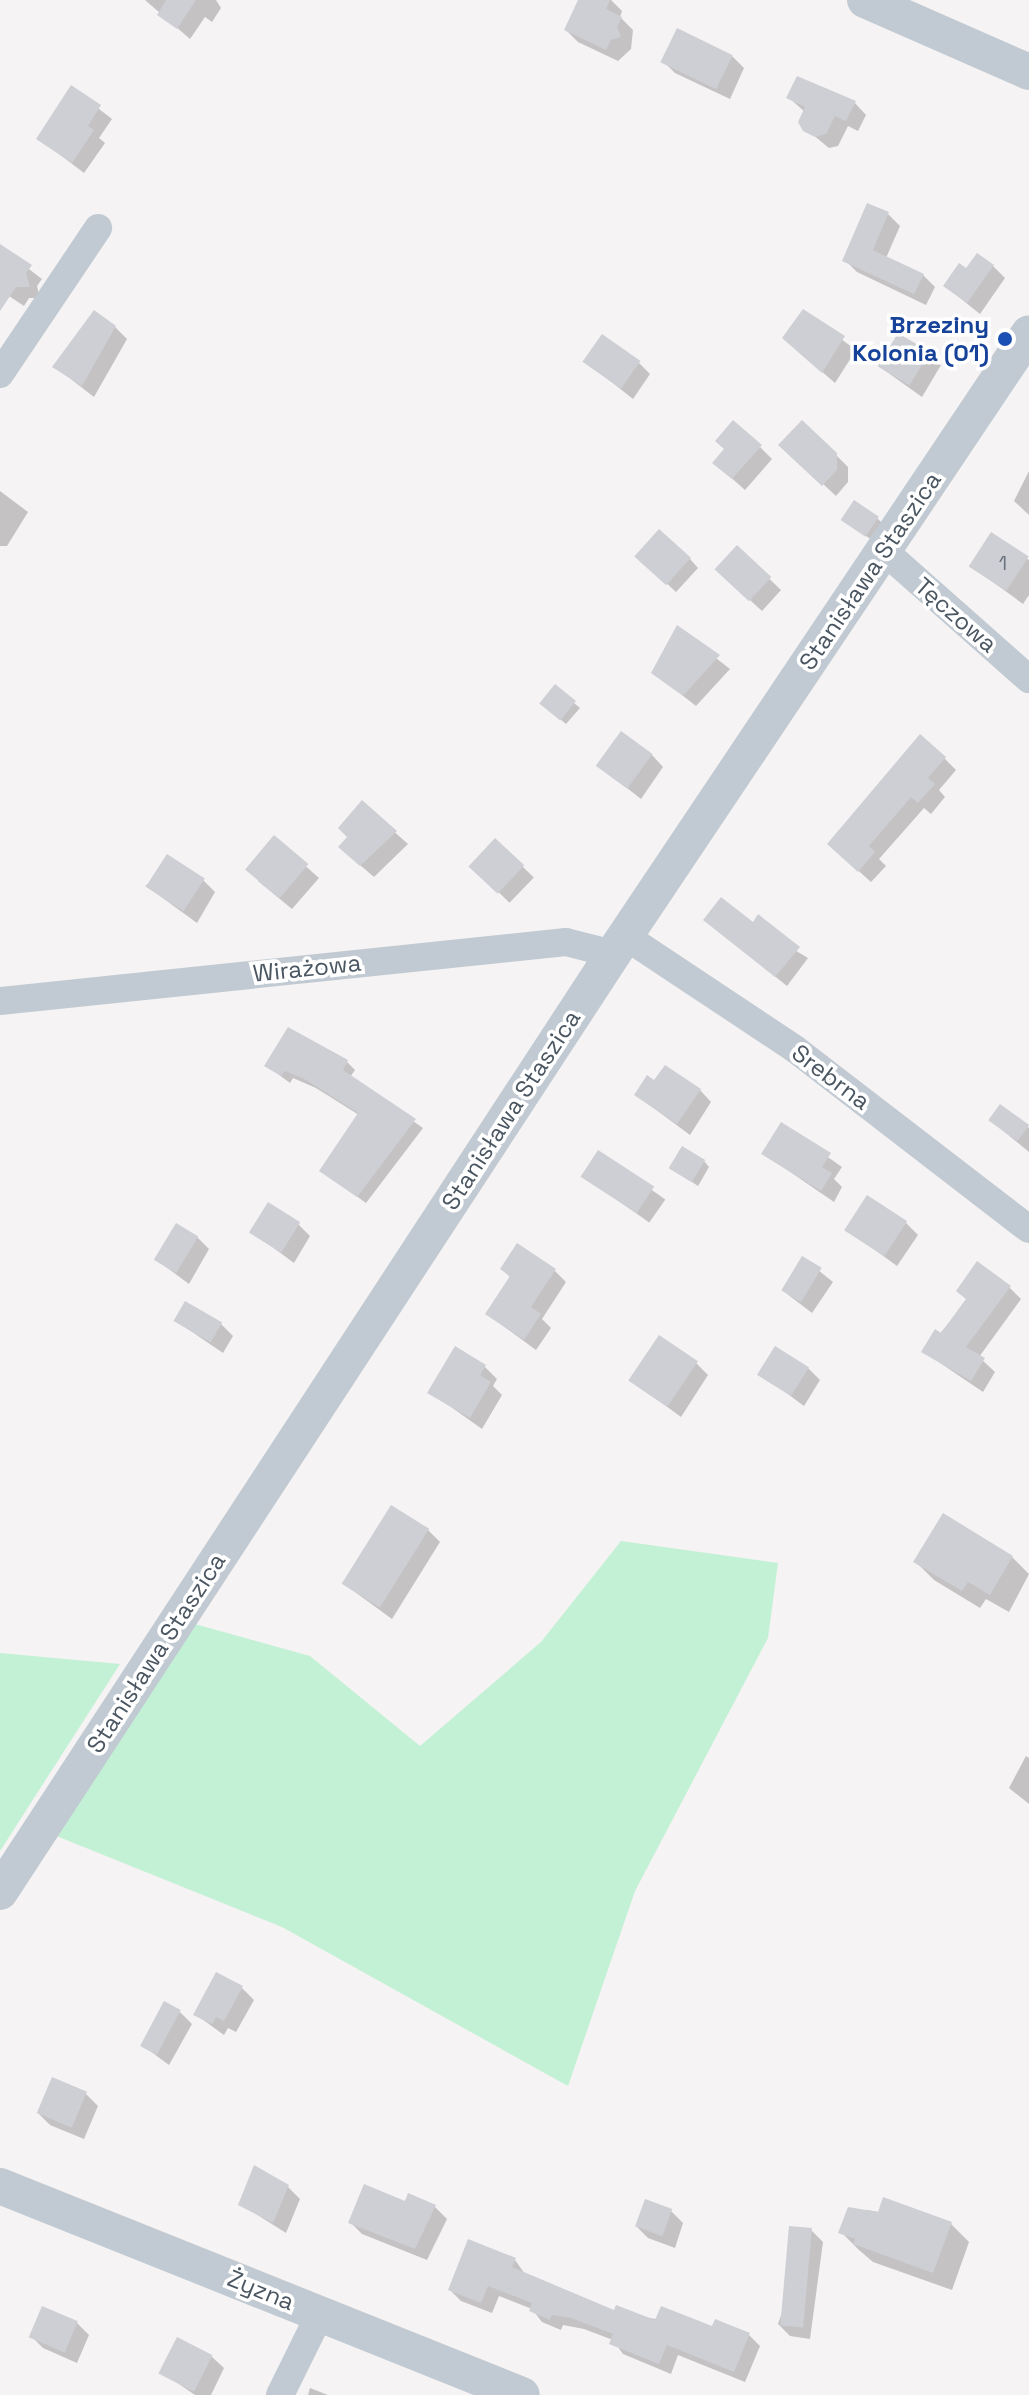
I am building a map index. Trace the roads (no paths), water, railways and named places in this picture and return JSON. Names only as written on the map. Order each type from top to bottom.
[{"type":"street","points":[[865,0],[1029,72]]},
{"type":"street","points":[[0,374],[98,228]]},
{"type":"street","name":"Stanisława Staszica","points":[[0,1892],[619,945],[1029,333]]},
{"type":"street","name":"Tęczowa","points":[[883,550],[1029,679]]},
{"type":"street","name":"Wirażowa","points":[[0,1001],[566,942],[619,945]]},
{"type":"street","name":"Srebrna","points":[[619,945],[795,1049],[1029,1229]]},
{"type":"street","name":"Żyzna","points":[[0,2186],[522,2395]]},
{"type":"street","points":[[280,2395],[320,2314]]},
{"type":"place","name":"Brzeziny Kolonia (01)","points":[[1005,339]]}]
